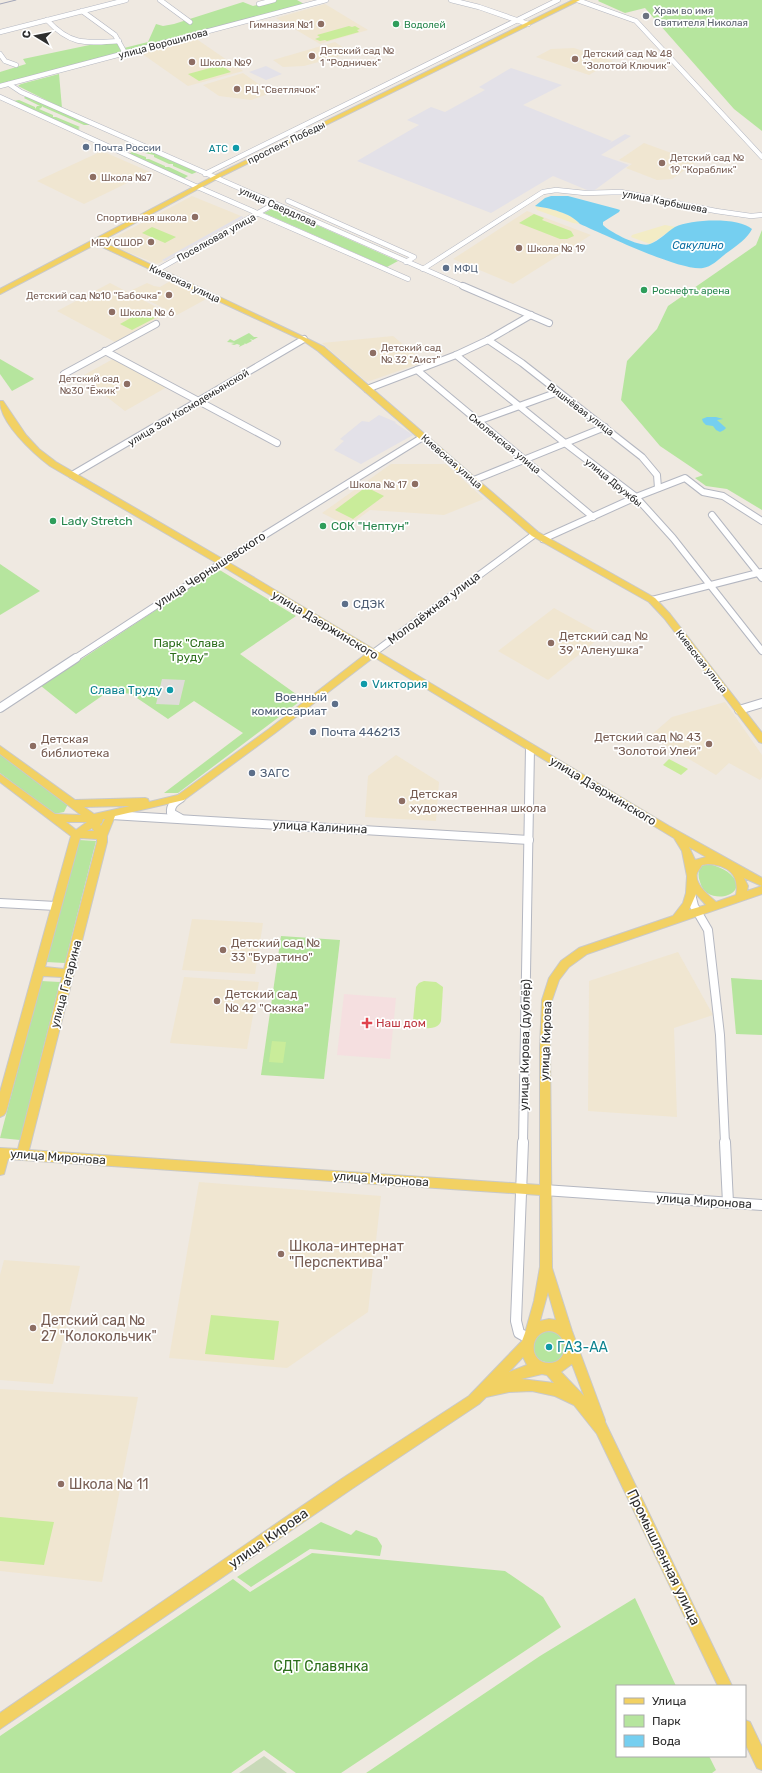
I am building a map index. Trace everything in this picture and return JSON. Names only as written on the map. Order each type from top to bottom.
[{"type":"main road","name":"проспект Победы","points":[[0,292],[214,178],[577,0]]},
{"type":"main road","name":"Киевская улица","points":[[95,241],[304,339],[321,349],[539,536],[652,600],[667,616],[762,740]]},
{"type":"main road","name":"улица Дзержинского","points":[[0,403],[2,412],[20,435],[38,454],[222,563],[530,752],[666,829]]},
{"type":"main road","name":"Молодёжная улица","points":[[181,798],[272,731],[372,654]]},
{"type":"main road","points":[[0,748],[74,804],[92,820],[102,836]]},
{"type":"main road","points":[[0,777],[76,835],[89,834],[102,836]]},
{"type":"main road","points":[[74,804],[125,803],[181,798]]},
{"type":"main road","points":[[54,817],[92,820],[181,798]]},
{"type":"main road","points":[[54,817],[65,816],[71,811],[74,804]]},
{"type":"main road","name":"улица Гагарина","points":[[22,1154],[67,973],[79,934],[102,842],[102,836],[111,815]]},
{"type":"main road","points":[[0,1112],[76,835],[92,820]]},
{"type":"main road","points":[[666,829],[750,877],[762,882]]},
{"type":"main road","points":[[666,829],[686,848],[690,859],[692,877],[691,894],[686,907],[675,919]]},
{"type":"main road","points":[[714,906],[702,896],[692,877],[695,865],[703,861],[715,860],[728,864],[741,881],[743,886],[742,897]]},
{"type":"main road","name":"улица Кирова","points":[[0,1722],[348,1483],[474,1400],[529,1338],[540,1301],[546,1267],[544,1190],[545,1048],[547,1000],[554,978],[565,964],[583,951],[762,890]]},
{"type":"main road","points":[[38,971],[67,973]]},
{"type":"main road","points":[[0,1170],[2,1153]]},
{"type":"main road","name":"улица Миронова","points":[[2,1153],[544,1190]]},
{"type":"main road","points":[[546,1267],[567,1335],[602,1429]]},
{"type":"main road","points":[[567,1335],[562,1330],[549,1325],[536,1328],[529,1338],[527,1352],[536,1364],[546,1368],[581,1402],[602,1429]]},
{"type":"main road","points":[[474,1400],[520,1373],[546,1368],[557,1368],[568,1360],[572,1348]]},
{"type":"main road","points":[[487,1391],[501,1387],[524,1385],[560,1392],[581,1402]]},
{"type":"main road","name":"Промышленная улица","points":[[602,1429],[725,1685]]},
{"type":"main road","points":[[746,1729],[762,1762]]},
{"type":"street","points":[[0,32],[126,0]]},
{"type":"street","points":[[160,0],[190,22]]},
{"type":"street","points":[[259,4],[274,0]]},
{"type":"street","name":"улица Ворошилова","points":[[0,86],[326,0]]},
{"type":"street","points":[[451,0],[476,6],[528,24]]},
{"type":"street","points":[[205,174],[311,120],[558,0]]},
{"type":"street","points":[[577,0],[636,21],[762,157]]},
{"type":"street","points":[[82,11],[108,30],[119,41],[125,53]]},
{"type":"street","points":[[46,20],[51,26],[76,42],[119,41]]},
{"type":"street","points":[[0,54],[5,61],[16,66]]},
{"type":"street","name":"улица Свердлова","points":[[9,84],[21,92],[214,178],[549,323]]},
{"type":"street","name":"улица Свердлова","points":[[0,96],[198,187],[408,279]]},
{"type":"street","points":[[311,120],[321,125]]},
{"type":"street","points":[[275,139],[284,143]]},
{"type":"street","name":"улица Карбышева","points":[[424,270],[537,195],[549,191],[590,193],[621,192],[752,218],[762,215]]},
{"type":"street","points":[[288,201],[414,257],[406,262]]},
{"type":"street","name":"Поселковая улица","points":[[157,270],[274,204]]},
{"type":"street","points":[[367,389],[456,355],[488,340],[531,315]]},
{"type":"street","points":[[64,374],[156,324]]},
{"type":"street","name":"улица Зои Космодемьянской","points":[[72,475],[304,339]]},
{"type":"street","name":"Вишнёвая улица","points":[[488,340],[503,349],[605,426],[642,457],[657,475],[658,488]]},
{"type":"street","points":[[105,352],[277,443]]},
{"type":"street","name":"улица Дружбы","points":[[456,355],[565,443],[636,497],[673,538],[762,651]]},
{"type":"street","name":"Смоленская улица","points":[[416,370],[593,517]]},
{"type":"street","points":[[478,421],[518,405],[558,392]]},
{"type":"street","points":[[474,480],[526,460],[605,426]]},
{"type":"street","name":"улица Чернышевского","points":[[0,708],[342,486],[423,437]]},
{"type":"street","name":"Молодёжная улица","points":[[372,654],[539,536],[593,517],[636,497],[685,478],[703,492],[723,496],[762,521]]},
{"type":"street","points":[[652,600],[708,584],[761,574],[712,514]]},
{"type":"street","points":[[739,710],[762,703]]},
{"type":"street","name":"улица Кирова (дублёр)","points":[[529,1338],[519,1333],[516,1321],[521,1188],[530,752]]},
{"type":"street","points":[[181,798],[172,804],[170,809],[171,813],[184,820]]},
{"type":"street","name":"улица Калинина","points":[[111,815],[529,840]]},
{"type":"street","points":[[691,894],[694,906],[708,930],[720,1035],[728,1203]]},
{"type":"street","points":[[0,903],[56,906]]},
{"type":"street","name":"улица Миронова","points":[[544,1190],[762,1205]]},
{"type":"shaded area","name":"Гимназия №1","points":[[325,4],[368,30],[320,44],[276,18]]},
{"type":"shaded area","name":"Школа №9","points":[[195,38],[243,71],[188,86],[141,53]]},
{"type":"shaded area","name":"Детский сад № 1 \"Родничек\"","points":[[335,42],[351,53],[304,66],[283,67],[273,60]]},
{"type":"shaded area","name":"Детский сад № 48 \"Золотой Ключик\"","points":[[574,48],[613,61],[589,75],[536,57],[551,49]]},
{"type":"shaded area","points":[[266,66],[282,74],[266,80],[249,72]]},
{"type":"shaded area","points":[[511,68],[562,85],[523,105],[612,141],[608,144],[625,134],[631,136],[601,155],[629,165],[592,192],[553,176],[491,213],[357,161],[419,125],[407,120],[431,107],[445,112],[485,90],[479,87]]},
{"type":"shaded area","name":"РЦ \"Светлячок\"","points":[[243,73],[271,93],[251,100],[219,96],[203,85]]},
{"type":"shaded area","name":"Детский сад № 19 \"Кораблик\"","points":[[644,143],[696,162],[672,179],[657,180],[626,168],[632,164],[619,160]]},
{"type":"shaded area","name":"Школа №7","points":[[102,151],[150,172],[84,204],[37,181]]},
{"type":"shaded area","points":[[192,196],[241,216],[157,264],[108,244],[108,241]]},
{"type":"shaded area","name":"Школа № 19","points":[[527,211],[591,235],[513,284],[453,259]]},
{"type":"shaded area","points":[[241,216],[244,217],[165,261],[161,260]]},
{"type":"shaded area","name":"Детский сад №10 \"Бабочка\"","points":[[172,280],[208,298],[177,315],[130,291],[147,283],[160,287]]},
{"type":"shaded area","name":"Школа № 6","points":[[110,283],[168,313],[115,342],[57,311]]},
{"type":"shaded area","name":"Детский сад № 32 \"Аист\"","points":[[393,336],[424,362],[367,382],[322,343]]},
{"type":"shaded area","name":"Детский сад №30 \"Ёжик\"","points":[[113,359],[167,387],[125,411],[98,390],[91,380],[84,375]]},
{"type":"shaded area","points":[[379,415],[396,422],[395,423],[413,435],[361,464],[334,450],[344,441],[340,439],[362,421],[369,422]]},
{"type":"shaded area","name":"Школа № 17","points":[[391,464],[446,464],[484,499],[444,515],[370,510],[348,526],[322,513]]},
{"type":"shaded area","name":"Детский сад № 39 \"Аленушка\"","points":[[554,608],[603,635],[548,680],[498,651]]},
{"type":"shaded area","points":[[162,679],[185,680],[179,705],[156,704]]},
{"type":"shaded area","name":"Детский сад № 43 \"Золотой Улей\"","points":[[725,702],[762,755],[762,777],[760,780],[729,763],[716,775],[650,736],[672,717]]},
{"type":"shaded area","name":"Детская художественная школа","points":[[396,755],[439,782],[436,821],[365,817],[368,776]]},
{"type":"shaded area","name":"Детский сад № 33 \"Буратино\"","points":[[192,919],[263,923],[255,974],[182,970]]},
{"type":"shaded area","points":[[678,952],[713,1015],[674,1028],[677,1117],[588,1111],[589,981]]},
{"type":"shaded area","name":"Детский сад № 42 \"Сказка\"","points":[[184,977],[259,982],[247,1049],[170,1043]]},
{"type":"shaded area","name":"Наш дом","points":[[344,994],[396,998],[390,1059],[337,1055]]},
{"type":"shaded area","name":"Школа-интернат \"Перспектива\"","points":[[199,1182],[381,1196],[368,1312],[287,1368],[169,1358]]},
{"type":"shaded area","name":"Детский сад № 27 \"Колокольчик\"","points":[[4,1260],[80,1266],[53,1384],[0,1380],[0,1275]]},
{"type":"shaded area","name":"Школа № 11","points":[[0,1389],[138,1397],[102,1582],[0,1571]]},
{"type":"green space","points":[[277,0],[297,0],[304,4],[0,84],[0,72],[26,64],[23,59],[99,43],[118,44],[120,49],[148,42],[156,24],[163,26],[174,24],[243,2],[253,6]]},
{"type":"green space","points":[[762,0],[762,131],[734,109],[645,8],[625,13],[598,1]]},
{"type":"green space","points":[[349,26],[355,26],[360,29],[357,30],[359,32],[327,41],[315,39],[320,37],[317,35]]},
{"type":"green space","points":[[221,65],[231,72],[199,81],[188,74]]},
{"type":"green space","points":[[59,74],[62,108],[18,86],[21,84]]},
{"type":"green space","points":[[26,96],[91,125],[84,125],[43,106],[39,109],[53,115],[53,117],[80,127],[78,130],[13,101],[19,100],[35,107],[35,109],[37,106],[40,106],[24,98]]},
{"type":"green space","points":[[149,151],[197,172],[192,174],[173,166],[173,164],[169,164],[154,157],[154,155],[145,153]]},
{"type":"green space","points":[[132,152],[188,176],[183,179],[129,154]]},
{"type":"green space","points":[[276,207],[398,261],[387,267],[264,213]]},
{"type":"green space","points":[[534,214],[544,218],[542,220],[571,231],[574,236],[567,239],[560,239],[519,223]]},
{"type":"green space","points":[[152,227],[176,237],[165,243],[142,233]]},
{"type":"green space","points":[[762,230],[762,510],[727,489],[706,486],[695,478],[703,475],[660,446],[621,400],[627,361],[657,329],[668,306],[756,245]]},
{"type":"green space","points":[[143,311],[155,318],[132,330],[120,324]]},
{"type":"green space","points":[[249,333],[254,337],[258,337],[253,340],[250,339],[252,341],[246,344],[244,343],[245,344],[239,347],[240,345],[234,345],[231,344],[235,343],[227,342],[230,339],[234,341]]},
{"type":"green space","points":[[0,359],[34,379],[12,391],[0,374]]},
{"type":"green space","points":[[366,487],[384,496],[353,519],[335,510]]},
{"type":"green space","points":[[0,564],[40,591],[0,615]]},
{"type":"green space","name":"Парк \"Слава Труду\"","points":[[218,569],[296,616],[240,654],[303,699],[178,793],[164,793],[243,733],[194,701],[168,719],[131,694],[109,691],[76,714],[41,686]]},
{"type":"green space","points":[[0,753],[68,804],[64,812],[54,814],[0,773]]},
{"type":"green space","points":[[669,759],[688,769],[681,775],[663,765]]},
{"type":"green space","points":[[79,840],[96,841],[65,963],[46,962]]},
{"type":"green space","points":[[706,864],[721,868],[733,877],[736,884],[735,889],[731,894],[717,896],[704,890],[699,880],[699,873],[700,867]]},
{"type":"green space","points":[[281,936],[340,940],[324,1079],[261,1075]]},
{"type":"green space","points":[[731,978],[762,980],[762,1035],[736,1034]]},
{"type":"green space","points":[[41,981],[60,982],[20,1140],[0,1138]]},
{"type":"green space","points":[[424,981],[436,982],[443,987],[441,1021],[432,1028],[423,1028],[413,1021],[416,987],[419,983]]},
{"type":"green space","points":[[272,1041],[286,1042],[283,1063],[269,1062]]},
{"type":"green space","points":[[211,1315],[279,1321],[274,1360],[205,1354]]},
{"type":"green space","points":[[551,1330],[561,1335],[567,1350],[558,1362],[542,1361],[538,1359],[534,1352],[533,1341],[540,1332]]},
{"type":"green space","points":[[0,1517],[54,1522],[44,1565],[0,1561]]},
{"type":"green space","points":[[321,1522],[351,1535],[356,1530],[377,1538],[382,1546],[380,1556],[310,1549],[251,1587],[237,1577]]},
{"type":"green space","name":"СДТ Славянка","points":[[312,1553],[505,1571],[543,1597],[561,1627],[341,1773],[296,1773],[264,1750],[231,1773],[0,1773],[0,1736],[233,1579],[250,1592]]},
{"type":"green space","points":[[635,1598],[676,1685],[616,1685],[616,1757],[710,1757],[716,1770],[712,1773],[366,1773],[540,1656]]},
{"type":"green space","points":[[264,1756],[287,1773],[239,1773]]},
{"type":"sand","points":[[535,206],[565,214],[580,224],[573,223],[537,210]]},
{"type":"sand","points":[[665,225],[676,227],[650,244],[631,237],[632,235]]},
{"type":"water","name":"Сакулино","points":[[551,196],[568,196],[620,210],[603,222],[603,225],[618,235],[633,242],[645,245],[660,239],[675,227],[692,222],[715,220],[737,222],[752,229],[742,242],[713,264],[703,268],[693,268],[661,258],[623,243],[580,224],[565,214],[535,206],[545,198]]},
{"type":"water","points":[[707,417],[723,419],[717,420],[726,428],[720,432],[713,426],[706,425],[702,419]]},
{"type":"railway","points":[[0,4],[16,0]]},
{"type":"place","name":"Храм во имя Святителя Николая","points":[[646,16]]},
{"type":"place","name":"Гимназия №1","points":[[321,24]]},
{"type":"place","name":"Водолей","points":[[396,24]]},
{"type":"place","name":"Детский сад № 1 \"Родничек\"","points":[[312,56]]},
{"type":"place","name":"Детский сад № 48 \"Золотой Ключик\"","points":[[575,59]]},
{"type":"place","name":"Школа №9","points":[[192,62]]},
{"type":"place","name":"РЦ \"Светлячок\"","points":[[237,89]]},
{"type":"place","name":"Почта России","points":[[86,147]]},
{"type":"place","name":"АТС","points":[[236,148]]},
{"type":"place","name":"Детский сад № 19 \"Кораблик\"","points":[[662,163]]},
{"type":"place","name":"Школа №7","points":[[93,177]]},
{"type":"place","name":"Спортивная школа","points":[[195,217]]},
{"type":"place","name":"МБУ СШОР","points":[[151,242]]},
{"type":"place","name":"Школа № 19","points":[[519,248]]},
{"type":"place","name":"МФЦ","points":[[446,268]]},
{"type":"place","name":"Роснефть арена","points":[[644,290]]},
{"type":"place","name":"Детский сад №10 \"Бабочка\"","points":[[169,295]]},
{"type":"place","name":"Школа № 6","points":[[112,312]]},
{"type":"place","name":"Детский сад № 32 \"Аист\"","points":[[373,353]]},
{"type":"place","name":"Детский сад №30 \"Ёжик\"","points":[[127,384]]},
{"type":"place","name":"Школа № 17","points":[[415,484]]},
{"type":"place","name":"Lady Stretch","points":[[53,521]]},
{"type":"place","name":"СОК \"Нептун\"","points":[[323,526]]},
{"type":"place","name":"СДЭК","points":[[345,604]]},
{"type":"place","name":"Детский сад № 39 \"Аленушка\"","points":[[551,643]]},
{"type":"place","name":"Vиктория","points":[[364,684]]},
{"type":"place","name":"Слава Труду","points":[[170,690]]},
{"type":"place","name":"Военный комиссариат","points":[[335,704]]},
{"type":"place","name":"Почта 446213","points":[[313,732]]},
{"type":"place","name":"Детский сад № 43 \"Золотой Улей\"","points":[[709,744]]},
{"type":"place","name":"Детская библиотека","points":[[33,746]]},
{"type":"place","name":"ЗАГС","points":[[252,773]]},
{"type":"place","name":"Детская художественная школа","points":[[402,801]]},
{"type":"place","name":"Детский сад № 33 \"Буратино\"","points":[[223,950]]},
{"type":"place","name":"Детский сад № 42 \"Сказка\"","points":[[217,1001]]},
{"type":"place","name":"Наш дом","points":[[367,1023]]},
{"type":"place","name":"Школа-интернат \"Перспектива\"","points":[[281,1254]]},
{"type":"place","name":"Детский сад № 27 \"Колокольчик\"","points":[[33,1328]]},
{"type":"place","name":"ГАЗ-АА","points":[[549,1347]]},
{"type":"place","name":"Школа № 11","points":[[61,1484]]}]
